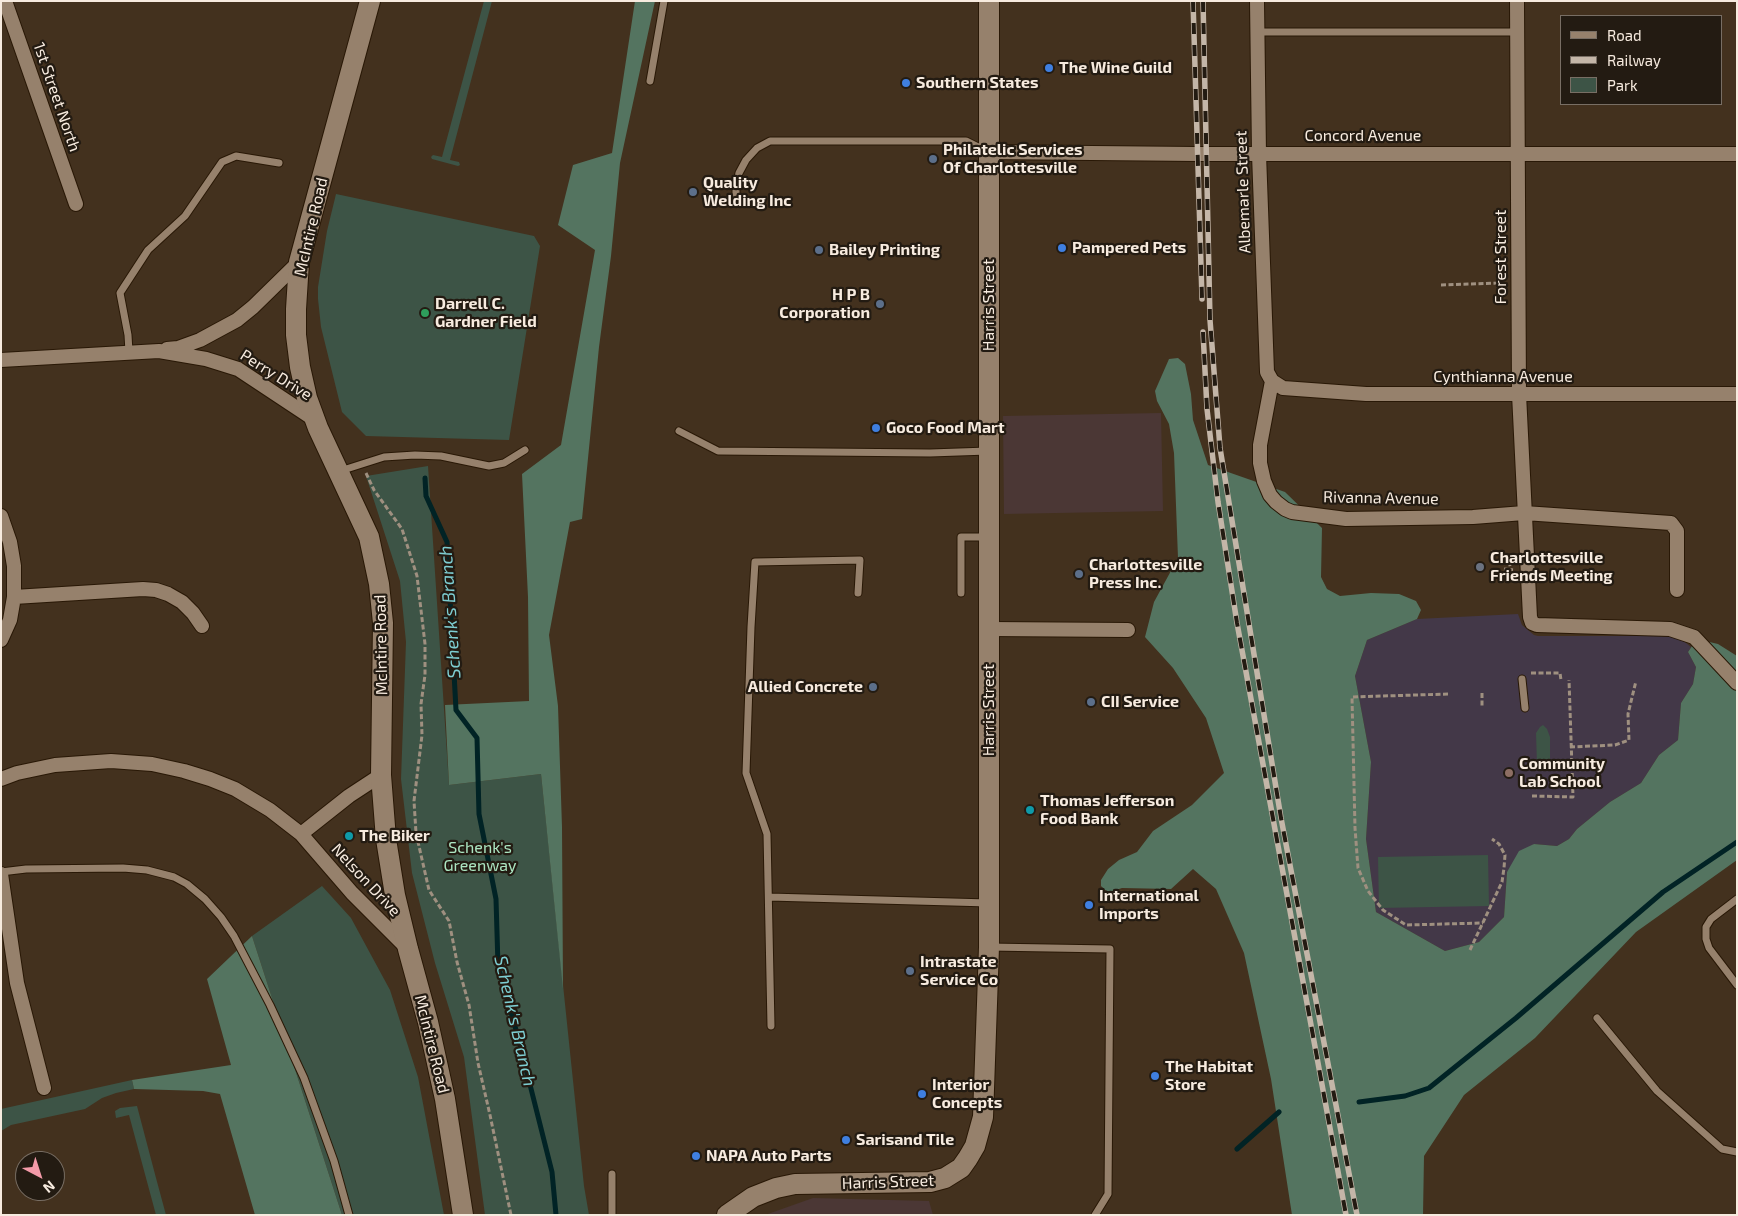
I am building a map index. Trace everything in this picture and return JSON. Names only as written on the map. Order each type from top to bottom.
[{"type":"street","name":"1st Street North","points":[[5,1],[76,204]]},
{"type":"street","name":"McIntire Road","points":[[370,1],[299,262],[296,335],[300,367],[307,398],[369,537],[379,584],[383,623],[381,775],[386,839],[395,895],[428,1022],[445,1099],[463,1215]]},
{"type":"street","name":"Harris Street","points":[[727,1215],[753,1198],[776,1188],[795,1184],[930,1182],[946,1178],[961,1168],[975,1146],[982,1117],[989,946],[989,1]]},
{"type":"street","name":"Albemarle Street","points":[[1257,1],[1259,154],[1268,372],[1272,381]]},
{"type":"street","name":"Forest Street","points":[[1517,1],[1518,394],[1530,618],[1532,623],[1537,625],[1670,629],[1694,637],[1737,683]]},
{"type":"street","name":"Concord Avenue","points":[[989,152],[1737,154]]},
{"type":"street","name":"Perry Drive","points":[[1,360],[159,351],[178,348],[200,340],[237,320],[254,307],[299,262]]},
{"type":"street","name":"Perry Drive","points":[[159,351],[217,362],[238,369],[316,421]]},
{"type":"street","name":"Cynthianna Avenue","points":[[1272,381],[1283,388],[1366,394],[1737,394]]},
{"type":"street","name":"Rivanna Avenue","points":[[1272,381],[1260,445],[1260,463],[1264,481],[1270,495],[1285,510],[1346,519],[1473,517],[1524,513]]},
{"type":"street","points":[[1524,513],[1672,522],[1677,531],[1677,590]]},
{"type":"street","points":[[1,516],[10,542],[14,566],[14,596],[10,620],[1,640]]},
{"type":"street","points":[[14,596],[143,588],[156,590],[182,602],[202,626]]},
{"type":"street","points":[[989,629],[1128,630]]},
{"type":"street","name":"Nelson Drive","points":[[1,778],[46,767],[83,762],[111,761],[152,764],[210,778],[235,789],[270,810],[301,834],[352,893],[408,949]]},
{"type":"street","points":[[301,834],[349,796],[381,775]]},
{"type":"street","points":[[1,873],[6,941],[44,1088]]},
{"type":"lane","points":[[650,81],[664,1]]},
{"type":"lane","points":[[1257,32],[1517,32]]},
{"type":"lane","points":[[736,195],[739,172],[746,160],[758,148],[770,141],[966,141],[989,152]]},
{"type":"lane","points":[[128,352],[128,336],[120,293],[148,250],[185,216],[222,162],[236,156],[279,163]]},
{"type":"lane","points":[[679,431],[718,451],[930,453],[989,451]]},
{"type":"lane","points":[[340,471],[384,457],[415,454],[441,456],[489,466],[504,463],[524,450]]},
{"type":"lane","points":[[961,592],[961,537],[989,537]]},
{"type":"lane","points":[[771,1026],[767,834],[746,773],[750,627],[755,562],[860,560],[858,593]]},
{"type":"lane","points":[[1522,678],[1524,708]]},
{"type":"lane","points":[[1,873],[26,869],[123,868],[147,870],[174,877],[187,884],[205,899],[221,916],[234,936],[270,1005],[304,1078],[334,1161],[349,1215]]},
{"type":"lane","points":[[769,896],[989,903]]},
{"type":"lane","points":[[1737,899],[1711,919],[1706,927],[1706,939],[1709,948],[1737,985]]},
{"type":"lane","points":[[989,946],[1110,949],[1108,1194],[1095,1215]]},
{"type":"lane","points":[[1597,1018],[1657,1091],[1722,1149],[1737,1152]]},
{"type":"lane","points":[[612,1174],[612,1215]]},
{"type":"path","points":[[1441,285],[1501,283]]},
{"type":"path","points":[[362,463],[374,490],[402,529],[417,576],[425,644],[421,704],[422,735],[414,801],[416,833],[429,890],[449,921],[457,962],[469,1006],[478,1063],[511,1215]]},
{"type":"path","points":[[1491,552],[1502,553],[1507,556],[1511,569]]},
{"type":"path","points":[[1536,576],[1554,576]]},
{"type":"path","points":[[1529,673],[1560,673],[1561,680]]},
{"type":"path","points":[[1532,796],[1573,798],[1569,680]]},
{"type":"path","points":[[1570,747],[1615,745],[1629,740],[1628,714],[1636,680]]},
{"type":"path","points":[[1482,693],[1482,706]]},
{"type":"path","points":[[1448,694],[1352,697],[1355,828],[1358,868],[1368,891],[1383,910],[1406,925],[1483,923]]},
{"type":"path","points":[[1470,950],[1502,882],[1505,855],[1499,844],[1492,839]]},
{"type":"shaded area","points":[[1161,413],[1163,511],[1004,514],[1003,416]]},
{"type":"shaded area","name":"Community Lab School","points":[[1518,614],[1522,625],[1538,636],[1668,636],[1681,639],[1691,647],[1688,652],[1696,667],[1693,684],[1681,703],[1678,740],[1659,755],[1641,783],[1610,802],[1577,829],[1569,839],[1557,846],[1534,844],[1507,872],[1504,917],[1479,942],[1445,951],[1376,912],[1366,839],[1371,762],[1355,676],[1367,640],[1417,619]]},
{"type":"shaded area","points":[[813,1198],[929,1201],[933,1215],[765,1215]]},
{"type":"green space","points":[[484,1],[492,1],[450,160],[459,162],[460,165],[458,166],[432,159],[431,157],[433,155],[442,157]]},
{"type":"green space","points":[[635,1],[655,1],[620,163],[582,519],[570,522],[549,635],[558,706],[562,827],[563,989],[541,774],[449,785],[445,705],[529,701],[528,597],[522,474],[561,445],[595,250],[558,225],[573,165],[612,153]]},
{"type":"green space","name":"Darrell C. Gardner Field","points":[[336,194],[534,236],[540,246],[509,440],[366,436],[342,412],[321,327],[318,299],[318,287],[327,231]]},
{"type":"green space","points":[[1178,358],[1185,364],[1191,394],[1193,420],[1208,465],[1285,492],[1322,528],[1321,577],[1327,589],[1340,596],[1371,593],[1399,594],[1416,601],[1421,610],[1417,619],[1367,640],[1355,676],[1371,762],[1366,839],[1376,912],[1445,951],[1479,942],[1504,917],[1507,872],[1519,851],[1534,844],[1557,846],[1569,839],[1577,829],[1610,802],[1641,783],[1659,755],[1678,740],[1681,703],[1693,684],[1696,667],[1688,652],[1694,643],[1701,640],[1718,644],[1737,656],[1737,860],[1636,932],[1535,1038],[1464,1095],[1424,1156],[1423,1215],[1292,1215],[1271,1079],[1244,953],[1216,889],[1193,869],[1171,889],[1122,888],[1110,892],[1101,886],[1101,880],[1108,869],[1119,860],[1137,852],[1153,831],[1192,805],[1224,773],[1206,718],[1173,668],[1145,637],[1154,602],[1178,558],[1174,453],[1169,424],[1157,401],[1155,391],[1169,359]]},
{"type":"green space","name":"Schenk's Greenway","points":[[428,466],[449,785],[541,774],[584,1186],[589,1215],[485,1215],[464,1057],[435,963],[412,873],[401,779],[406,642],[400,581],[366,476]]},
{"type":"green space","points":[[1543,725],[1550,737],[1550,764],[1537,765],[1536,733]]},
{"type":"green space","points":[[1488,855],[1489,906],[1379,908],[1378,857]]},
{"type":"green space","points":[[322,886],[351,918],[390,990],[418,1077],[444,1215],[342,1215],[252,936]]},
{"type":"green space","points":[[252,936],[342,1215],[255,1215],[220,1094],[203,1091],[134,1089],[132,1080],[231,1065],[207,979]]},
{"type":"green space","points":[[132,1080],[134,1089],[102,1098],[85,1109],[11,1125],[1,1131],[1,1109]]},
{"type":"green space","points":[[137,1106],[166,1215],[156,1215],[129,1115],[116,1118],[115,1111],[120,1108]]},
{"type":"waterway","name":"Schenk's Branch","points":[[425,478],[426,496],[447,542],[456,710],[477,738],[479,814],[496,899],[498,966],[552,1172],[556,1215]]},
{"type":"waterway","points":[[1359,1102],[1405,1096],[1429,1088],[1516,1018],[1663,892],[1737,842]]},
{"type":"waterway","points":[[1237,1149],[1279,1112]]},
{"type":"railway","points":[[1193,1],[1202,299]]},
{"type":"railway","points":[[1203,1],[1210,320],[1220,448],[1281,818],[1357,1215]]},
{"type":"railway","points":[[1203,332],[1207,409],[1218,502],[1237,623],[1346,1215]]},
{"type":"place","name":"The Wine Guild","points":[[1049,68]]},
{"type":"place","name":"Southern States","points":[[906,83]]},
{"type":"place","name":"Philatelic Services Of Charlottesville","points":[[933,159]]},
{"type":"place","name":"Quality Welding Inc","points":[[693,192]]},
{"type":"place","name":"Pampered Pets","points":[[1062,248]]},
{"type":"place","name":"Bailey Printing","points":[[819,250]]},
{"type":"place","name":"H P B Corporation","points":[[880,304]]},
{"type":"place","name":"Darrell C. Gardner Field","points":[[425,313]]},
{"type":"place","name":"Goco Food Mart","points":[[876,428]]},
{"type":"place","name":"Charlottesville Friends Meeting","points":[[1480,567]]},
{"type":"place","name":"Charlottesville Press Inc.","points":[[1079,574]]},
{"type":"place","name":"Allied Concrete","points":[[873,687]]},
{"type":"place","name":"CII Service","points":[[1091,702]]},
{"type":"place","name":"Community Lab School","points":[[1509,773]]},
{"type":"place","name":"Thomas Jefferson Food Bank","points":[[1030,810]]},
{"type":"place","name":"The Biker","points":[[349,836]]},
{"type":"place","name":"International Imports","points":[[1089,905]]},
{"type":"place","name":"Intrastate Service Co","points":[[910,971]]},
{"type":"place","name":"The Habitat Store","points":[[1155,1076]]},
{"type":"place","name":"Interior Concepts","points":[[922,1094]]},
{"type":"place","name":"Sarisand Tile","points":[[846,1140]]},
{"type":"place","name":"NAPA Auto Parts","points":[[696,1156]]}]
